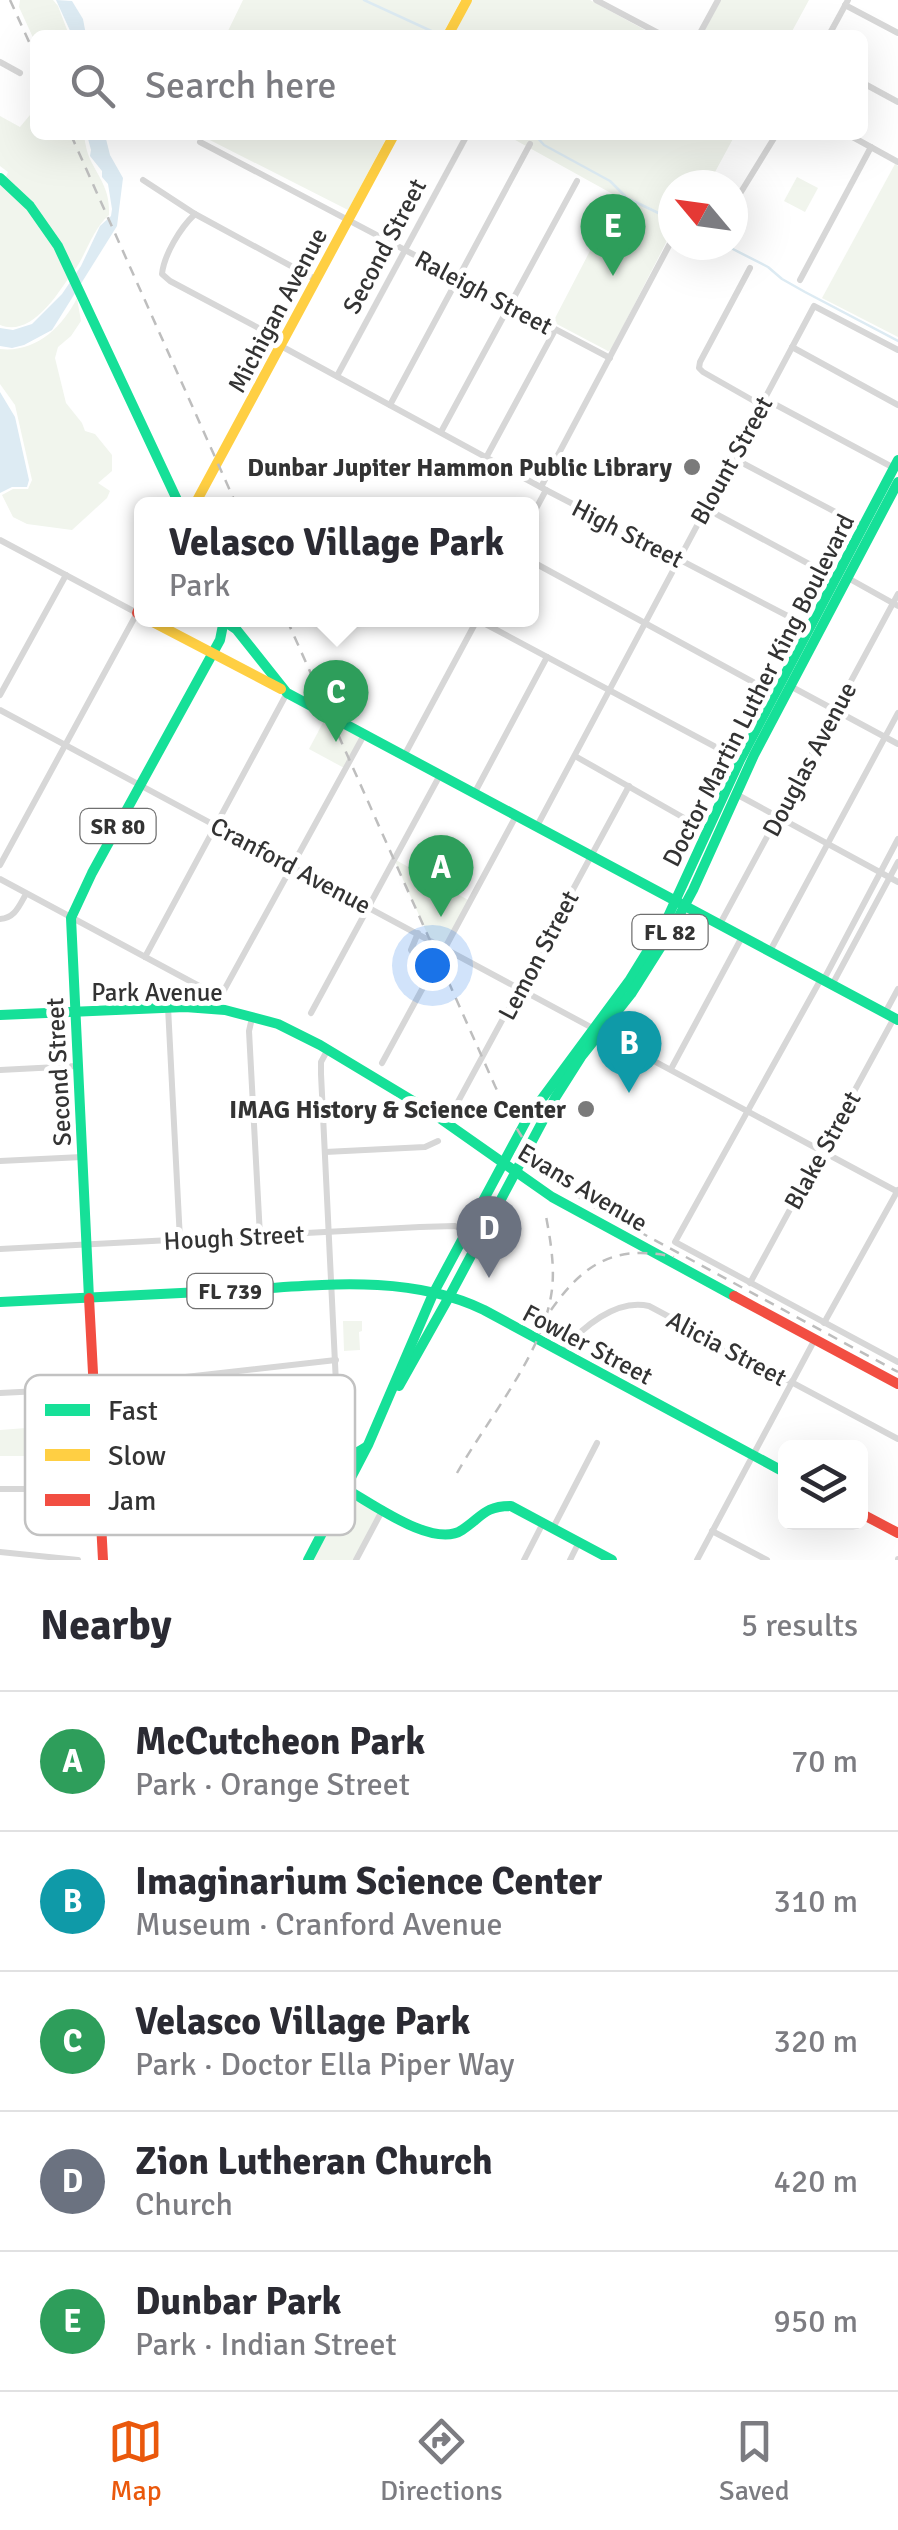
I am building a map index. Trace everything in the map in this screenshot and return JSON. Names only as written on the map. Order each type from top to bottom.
[{"type":"main road","points":[[451,30],[467,0]]},
{"type":"main road","name":"Michigan Avenue","points":[[199,497],[391,140]]},
{"type":"main road","points":[[0,178],[38,216],[69,268],[176,497]]},
{"type":"main road","name":"Doctor Martin Luther King Boulevard","points":[[844,575],[862,526],[896,464]]},
{"type":"main road","name":"Doctor Martin Luther King Boulevard","points":[[681,902],[707,830],[740,760],[898,482]]},
{"type":"main road","points":[[844,575],[864,532],[862,526]]},
{"type":"main road","points":[[162,627],[892,1017]]},
{"type":"main road","name":"Second Street","points":[[93,1375],[71,918],[86,883],[220,640],[223,627]]},
{"type":"main road","points":[[234,627],[288,693]]},
{"type":"main road","name":"Doctor Martin Luther King Boulevard","points":[[432,1294],[534,1108],[655,958],[814,630]]},
{"type":"main road","points":[[754,756],[752,748],[762,720]]},
{"type":"main road","points":[[737,791],[740,760]]},
{"type":"main road","name":"Park Avenue","points":[[0,1015],[168,1007],[252,1016]]},
{"type":"main road","name":"Evans Avenue","points":[[252,1016],[287,1028],[327,1050],[446,1123],[552,1197],[898,1384]]},
{"type":"main road","name":"Doctor Martin Luther King Boulevard","points":[[515,1172],[598,1029]]},
{"type":"main road","name":"FL 82","points":[[384,1410],[515,1172]]},
{"type":"main road","name":"Fowler Street","points":[[0,1302],[332,1285],[378,1285],[449,1296],[778,1469]]},
{"type":"main road","name":"FL 82","points":[[355,1472],[432,1294]]},
{"type":"main road","points":[[410,1368],[407,1361],[424,1314]]},
{"type":"main road","points":[[355,1454],[368,1445]]},
{"type":"main road","points":[[355,1495],[426,1533],[445,1537],[462,1532],[481,1512],[498,1505],[511,1506],[612,1560]]},
{"type":"main road","points":[[868,1517],[898,1533]]},
{"type":"main road","name":"Second Street","points":[[102,1535],[103,1560]]},
{"type":"main road","name":"FL 82","points":[[308,1560],[322,1535]]},
{"type":"street","points":[[702,30],[718,0]]},
{"type":"street","points":[[599,1],[653,30]]},
{"type":"street","points":[[832,30],[846,2],[898,33]]},
{"type":"street","points":[[0,62],[20,73]]},
{"type":"street","points":[[868,86],[898,102]]},
{"type":"street","name":"Second Street","points":[[337,376],[464,140]]},
{"type":"street","points":[[748,181],[773,140]]},
{"type":"street","points":[[858,140],[898,162]]},
{"type":"street","name":"Raleigh Street","points":[[200,142],[610,358]]},
{"type":"street","points":[[390,405],[530,144]]},
{"type":"street","points":[[800,280],[871,147]]},
{"type":"street","points":[[143,180],[195,214],[316,280]]},
{"type":"street","points":[[441,432],[577,180]]},
{"type":"street","name":"High Street","points":[[195,214],[162,268],[162,274],[170,281],[390,405],[814,630]]},
{"type":"street","points":[[539,500],[661,260]]},
{"type":"street","points":[[750,268],[699,368],[708,376],[896,464]]},
{"type":"street","name":"Blount Street","points":[[537,828],[814,306],[898,350]]},
{"type":"street","points":[[487,456],[556,330]]},
{"type":"street","points":[[792,347],[898,405]]},
{"type":"street","points":[[733,458],[862,526]]},
{"type":"street","points":[[706,508],[844,575],[896,605]]},
{"type":"street","points":[[0,540],[134,608]]},
{"type":"street","points":[[539,566],[775,694]]},
{"type":"street","points":[[0,695],[66,575]]},
{"type":"street","name":"Douglas Avenue","points":[[720,924],[896,605],[898,594]]},
{"type":"street","points":[[0,865],[134,622]]},
{"type":"street","points":[[404,756],[473,627]]},
{"type":"street","points":[[491,627],[740,760]]},
{"type":"street","points":[[474,794],[548,656]]},
{"type":"street","points":[[790,686],[898,744]]},
{"type":"street","points":[[145,957],[288,693]]},
{"type":"street","name":"Cranford Avenue","points":[[0,710],[898,1191]]},
{"type":"street","points":[[770,952],[898,714]]},
{"type":"street","points":[[0,879],[210,992],[223,992],[364,735]]},
{"type":"street","points":[[575,756],[707,830]]},
{"type":"street","points":[[311,1013],[440,775]]},
{"type":"street","name":"Lemon Street","points":[[446,1123],[628,786]]},
{"type":"street","points":[[737,791],[898,882]]},
{"type":"street","points":[[445,948],[516,816]]},
{"type":"street","points":[[825,982],[898,839]]},
{"type":"street","points":[[898,862],[748,1111],[675,1242],[898,1362]]},
{"type":"street","points":[[0,919],[15,913],[26,893]]},
{"type":"street","points":[[382,1063],[426,982],[427,970],[411,950],[418,934]]},
{"type":"street","points":[[670,1069],[742,936]]},
{"type":"street","name":"Blake Street","points":[[750,1283],[892,1017],[898,989]]},
{"type":"street","points":[[168,1007],[180,1240]]},
{"type":"street","points":[[252,1016],[260,1236]]},
{"type":"street","points":[[327,1050],[321,1074],[337,1375]]},
{"type":"street","points":[[0,1070],[77,1066]]},
{"type":"street","points":[[325,1152],[425,1147],[438,1142]]},
{"type":"street","points":[[0,1161],[82,1158]]},
{"type":"street","points":[[824,1323],[898,1191]]},
{"type":"street","name":"Hough Street","points":[[0,1249],[455,1226],[468,1232]]},
{"type":"street","name":"Alicia Street","points":[[561,1352],[606,1315],[624,1306],[642,1304],[898,1439]]},
{"type":"street","points":[[697,1560],[815,1339]]},
{"type":"street","points":[[202,1375],[336,1360]]},
{"type":"street","points":[[0,1393],[25,1391]]},
{"type":"street","points":[[524,1560],[598,1443]]},
{"type":"street","points":[[0,1489],[25,1489]]},
{"type":"street","points":[[356,1560],[383,1509]]},
{"type":"street","points":[[712,1531],[767,1560]]},
{"type":"street","points":[[570,1560],[579,1542]]},
{"type":"street","points":[[0,1552],[18,1557],[78,1560]]},
{"type":"shaded area","points":[[20,0],[53,0],[67,30],[30,31],[19,7]]},
{"type":"shaded area","points":[[56,0],[72,1],[83,19],[85,30],[70,30]]},
{"type":"shaded area","points":[[243,0],[461,0],[445,30],[228,30]]},
{"type":"shaded area","points":[[470,0],[590,0],[645,30],[454,30]]},
{"type":"shaded area","points":[[721,0],[809,0],[793,30],[705,30]]},
{"type":"shaded area","points":[[30,115],[30,140],[85,140],[89,157],[104,185],[109,215],[74,271],[5,179],[8,172],[0,166],[0,116],[20,127]]},
{"type":"shaded area","points":[[88,140],[106,140],[123,178],[117,226],[52,330],[24,345],[0,346],[0,328],[13,330],[32,324],[62,294],[100,226],[111,216],[108,184],[90,156]]},
{"type":"shaded area","points":[[210,140],[385,140],[348,210]]},
{"type":"shaded area","points":[[515,140],[732,140],[716,170],[658,170],[658,258],[611,350],[553,322],[618,197]]},
{"type":"shaded area","points":[[895,164],[898,166],[898,337],[822,298]]},
{"type":"shaded area","points":[[797,177],[818,188],[805,212],[784,201]]},
{"type":"shaded area","points":[[0,184],[36,217],[70,276],[41,313],[21,326],[0,325]]},
{"type":"shaded area","points":[[77,298],[81,321],[58,347],[55,358],[66,403],[85,431],[95,434],[112,455],[112,471],[98,483],[110,491],[107,498],[72,530],[27,524],[13,517],[2,495],[13,489],[28,489],[32,480],[15,405],[0,384],[0,349],[36,343],[64,319]]},
{"type":"shaded area","points":[[0,392],[15,417],[29,480],[27,487],[12,487],[0,493]]},
{"type":"shaded area","points":[[327,715],[364,735],[346,769],[309,749]]},
{"type":"shaded area","points":[[394,859],[470,901],[445,948],[430,940]]},
{"type":"shaded area","points":[[343,1321],[362,1321],[360,1350],[344,1351]]},
{"type":"shaded area","points":[[25,1428],[25,1456],[0,1456],[0,1430]]},
{"type":"shaded area","points":[[355,1494],[383,1510],[356,1560],[308,1560],[321,1535],[355,1535]]},
{"type":"waterway","points":[[364,0],[429,30]]},
{"type":"waterway","points":[[540,140],[610,181],[627,198],[658,213]]},
{"type":"waterway","points":[[748,257],[898,341]]},
{"type":"railway","points":[[10,0],[30,44]]},
{"type":"railway","points":[[73,140],[233,497]]},
{"type":"railway","points":[[290,627],[495,1086],[533,1153],[557,1179],[590,1205],[898,1372]]},
{"type":"railway","points":[[457,1473],[512,1387],[545,1319],[553,1275],[545,1211]]},
{"type":"railway","points":[[551,1310],[576,1280],[603,1261],[635,1253],[674,1257]]},
{"type":"traffic: fast","points":[[0,178],[30,206],[58,246],[176,497]]},
{"type":"traffic: fast","points":[[433,1294],[527,1119],[629,981],[666,921],[740,760],[898,460]]},
{"type":"traffic: fast","points":[[449,1297],[555,1098],[581,1057],[631,994],[672,929],[754,755],[898,482]]},
{"type":"traffic: fast","points":[[89,1298],[71,918],[220,640],[223,627]]},
{"type":"traffic: fast","points":[[233,627],[287,693],[898,1020]]},
{"type":"traffic: fast","points":[[0,1015],[185,1007],[225,1010],[278,1024],[428,1110],[552,1197],[734,1296]]},
{"type":"traffic: fast","points":[[0,1302],[354,1284],[421,1290],[484,1310],[778,1469]]},
{"type":"traffic: fast","points":[[355,1470],[433,1294]]},
{"type":"traffic: fast","points":[[399,1386],[449,1297]]},
{"type":"traffic: fast","points":[[355,1453],[366,1447]]},
{"type":"traffic: fast","points":[[355,1494],[404,1522],[436,1534],[462,1530],[489,1510],[511,1506],[612,1560]]},
{"type":"traffic: fast","points":[[308,1560],[321,1535]]},
{"type":"traffic: slow","points":[[451,30],[467,0]]},
{"type":"traffic: slow","points":[[199,497],[391,140]]},
{"type":"traffic: slow","points":[[162,627],[281,689]]},
{"type":"traffic: jam","points":[[734,1296],[898,1384]]},
{"type":"traffic: jam","points":[[89,1298],[93,1375]]},
{"type":"traffic: jam","points":[[868,1517],[898,1533]]},
{"type":"traffic: jam","points":[[102,1535],[103,1560]]},
{"type":"place","name":"Dunbar Park","points":[[613,276]]},
{"type":"place","name":"Dunbar Jupiter Hammon Public Library","points":[[692,467]]},
{"type":"place","name":"Velasco Village Park","points":[[336,742]]},
{"type":"place","name":"McCutcheon Park","points":[[441,917]]},
{"type":"place","name":"Imaginarium Science Center","points":[[629,1093]]},
{"type":"place","name":"IMAG History & Science Center","points":[[586,1109]]},
{"type":"place","name":"Zion Lutheran Church","points":[[489,1278]]}]
